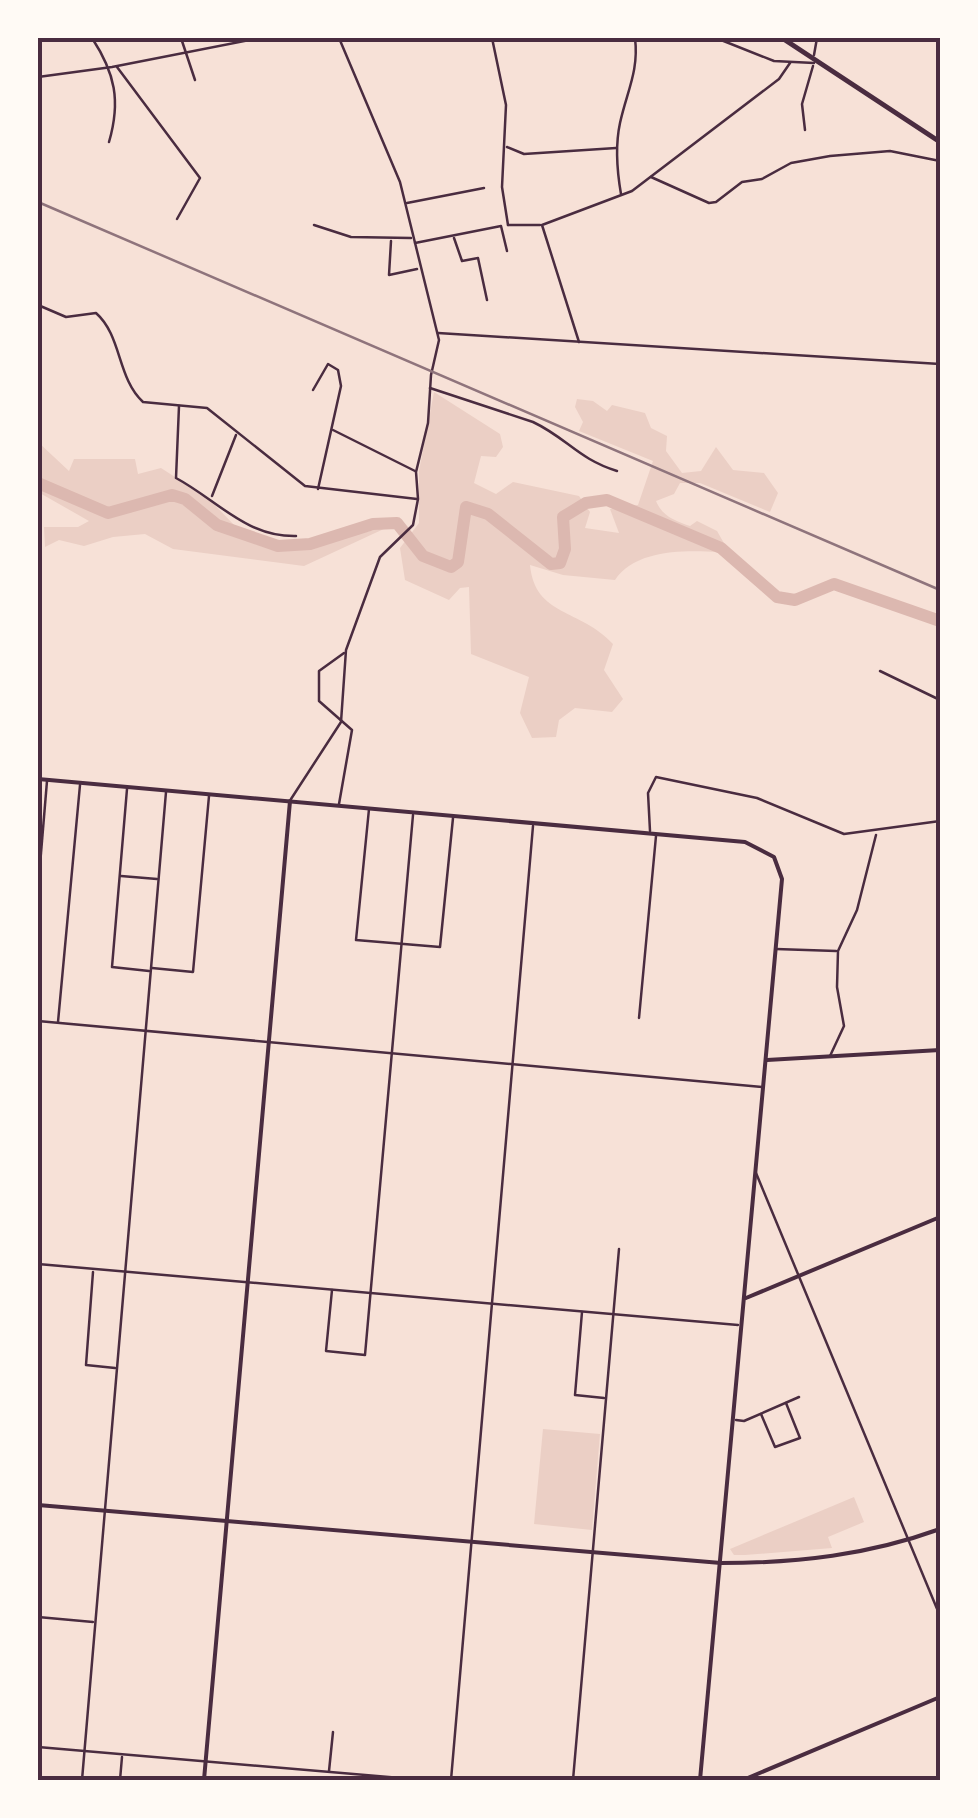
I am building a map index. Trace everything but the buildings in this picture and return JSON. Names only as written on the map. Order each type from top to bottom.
[{"type":"main road","points":[[782,38],[940,142]]},
{"type":"street","points":[[92,38],[200,178],[177,219]]},
{"type":"street","points":[[182,38],[195,80]]},
{"type":"street","points":[[38,77],[114,67],[184,50],[260,38]]},
{"type":"street","points":[[204,1780],[290,802],[341,722],[346,650],[380,557],[412,526],[418,499],[416,472],[428,423],[438,332],[406,203],[375,117],[339,38]]},
{"type":"street","points":[[492,38],[506,105],[507,147],[502,187],[508,225]]},
{"type":"street","points":[[621,196],[617,148],[620,124],[637,72],[635,38]]},
{"type":"street","points":[[716,38],[756,56],[790,63],[814,61]]},
{"type":"street","points":[[805,130],[802,104],[817,38]]},
{"type":"street","points":[[314,225],[332,234],[413,241],[508,225],[542,225],[621,196],[779,79],[790,63]]},
{"type":"street","points":[[109,142],[116,121],[114,67]]},
{"type":"street","points":[[507,147],[524,154],[617,148]]},
{"type":"street","points":[[650,177],[716,202],[742,182],[830,156],[890,151],[940,161]]},
{"type":"street","points":[[406,203],[484,188]]},
{"type":"street","points":[[542,225],[579,342]]},
{"type":"street","points":[[500,226],[507,251]]},
{"type":"street","points":[[453,236],[462,260],[478,258],[487,300]]},
{"type":"street","points":[[392,240],[390,275],[427,270]]},
{"type":"street","points":[[38,305],[66,317],[96,313],[137,396],[152,405],[206,408],[280,471],[318,490],[368,490],[418,499]]},
{"type":"street","points":[[438,332],[940,364]]},
{"type":"street","points":[[313,390],[323,366],[328,364],[338,370],[341,386],[318,490]]},
{"type":"street","points":[[430,388],[533,422],[549,430],[587,462],[617,472]]},
{"type":"street","points":[[179,405],[173,471],[176,478],[211,497],[238,522],[272,537],[296,536]]},
{"type":"street","points":[[330,429],[416,472]]},
{"type":"street","points":[[211,497],[236,435]]},
{"type":"street","points":[[339,806],[352,730],[318,702],[319,671],[333,665],[346,650]]},
{"type":"street","points":[[880,671],[940,700]]},
{"type":"street","points":[[639,1018],[653,834],[648,793],[656,777],[758,798],[833,832],[876,833],[940,821]]},
{"type":"street","points":[[38,779],[745,842],[768,852],[782,879],[700,1780]]},
{"type":"street","points":[[38,890],[48,780]]},
{"type":"street","points":[[58,1023],[80,783]]},
{"type":"street","points":[[128,787],[112,967],[192,972],[209,794]]},
{"type":"street","points":[[82,1780],[166,790]]},
{"type":"street","points":[[369,808],[356,940],[440,948],[453,816]]},
{"type":"street","points":[[332,1289],[326,1351],[365,1354],[413,812]]},
{"type":"street","points":[[451,1780],[534,824]]},
{"type":"street","points":[[830,1057],[844,1026],[837,987],[838,952],[856,910],[876,833]]},
{"type":"street","points":[[121,876],[158,879]]},
{"type":"street","points":[[776,948],[838,952]]},
{"type":"street","points":[[38,1021],[764,1087]]},
{"type":"street","points":[[767,1060],[940,1050]]},
{"type":"street","points":[[755,1172],[940,1616]]},
{"type":"street","points":[[746,1298],[940,1217]]},
{"type":"street","points":[[573,1780],[619,1249]]},
{"type":"street","points":[[38,1264],[743,1326]]},
{"type":"street","points":[[94,1269],[86,1365],[117,1368]]},
{"type":"street","points":[[582,1312],[576,1394],[606,1398]]},
{"type":"street","points":[[734,1420],[761,1414],[800,1397]]},
{"type":"street","points":[[761,1414],[776,1447],[800,1438],[786,1403]]},
{"type":"street","points":[[38,1505],[721,1563],[815,1560],[908,1540],[940,1528]]},
{"type":"street","points":[[38,1617],[94,1622]]},
{"type":"street","points":[[743,1780],[940,1697]]},
{"type":"street","points":[[329,1773],[333,1732]]},
{"type":"street","points":[[38,1747],[424,1780]]},
{"type":"street","points":[[120,1780],[122,1754]]},
{"type":"shaded area","points":[[434,392],[500,434],[503,447],[496,457],[481,456],[474,483],[496,494],[513,482],[579,496],[590,512],[585,528],[619,533],[610,509],[638,505],[653,461],[579,431],[583,422],[575,407],[577,399],[593,401],[607,411],[612,405],[645,413],[651,428],[667,436],[666,451],[682,473],[701,471],[716,447],[733,470],[764,473],[778,493],[770,512],[700,483],[680,483],[674,494],[656,501],[674,520],[690,526],[697,521],[717,531],[725,545],[718,552],[648,557],[635,562],[615,580],[563,575],[530,565],[540,594],[613,644],[604,670],[623,699],[612,712],[575,708],[559,720],[556,737],[532,738],[520,713],[529,677],[471,654],[469,587],[460,588],[449,600],[405,580],[400,548],[419,523],[419,471]]},
{"type":"shaded area","points":[[38,442],[69,471],[74,459],[135,459],[138,474],[161,468],[209,499],[236,527],[274,542],[335,539],[388,527],[304,566],[173,549],[145,534],[113,537],[84,546],[59,540],[45,547],[44,527],[78,527],[89,521],[38,492]]},
{"type":"shaded area","points":[[543,1429],[600,1434],[592,1530],[534,1524]]},
{"type":"shaded area","points":[[854,1497],[864,1522],[828,1537],[832,1548],[745,1555],[734,1555],[730,1549]]},
{"type":"waterway","points":[[38,483],[108,513],[172,495],[185,499],[217,525],[278,546],[310,544],[373,524],[397,523],[423,556],[451,567],[458,562],[466,507],[488,514],[551,564],[560,563],[565,549],[563,517],[586,503],[607,500],[721,548],[777,597],[795,600],[834,584],[940,621]]},
{"type":"railway","points":[[38,202],[940,590]]}]
